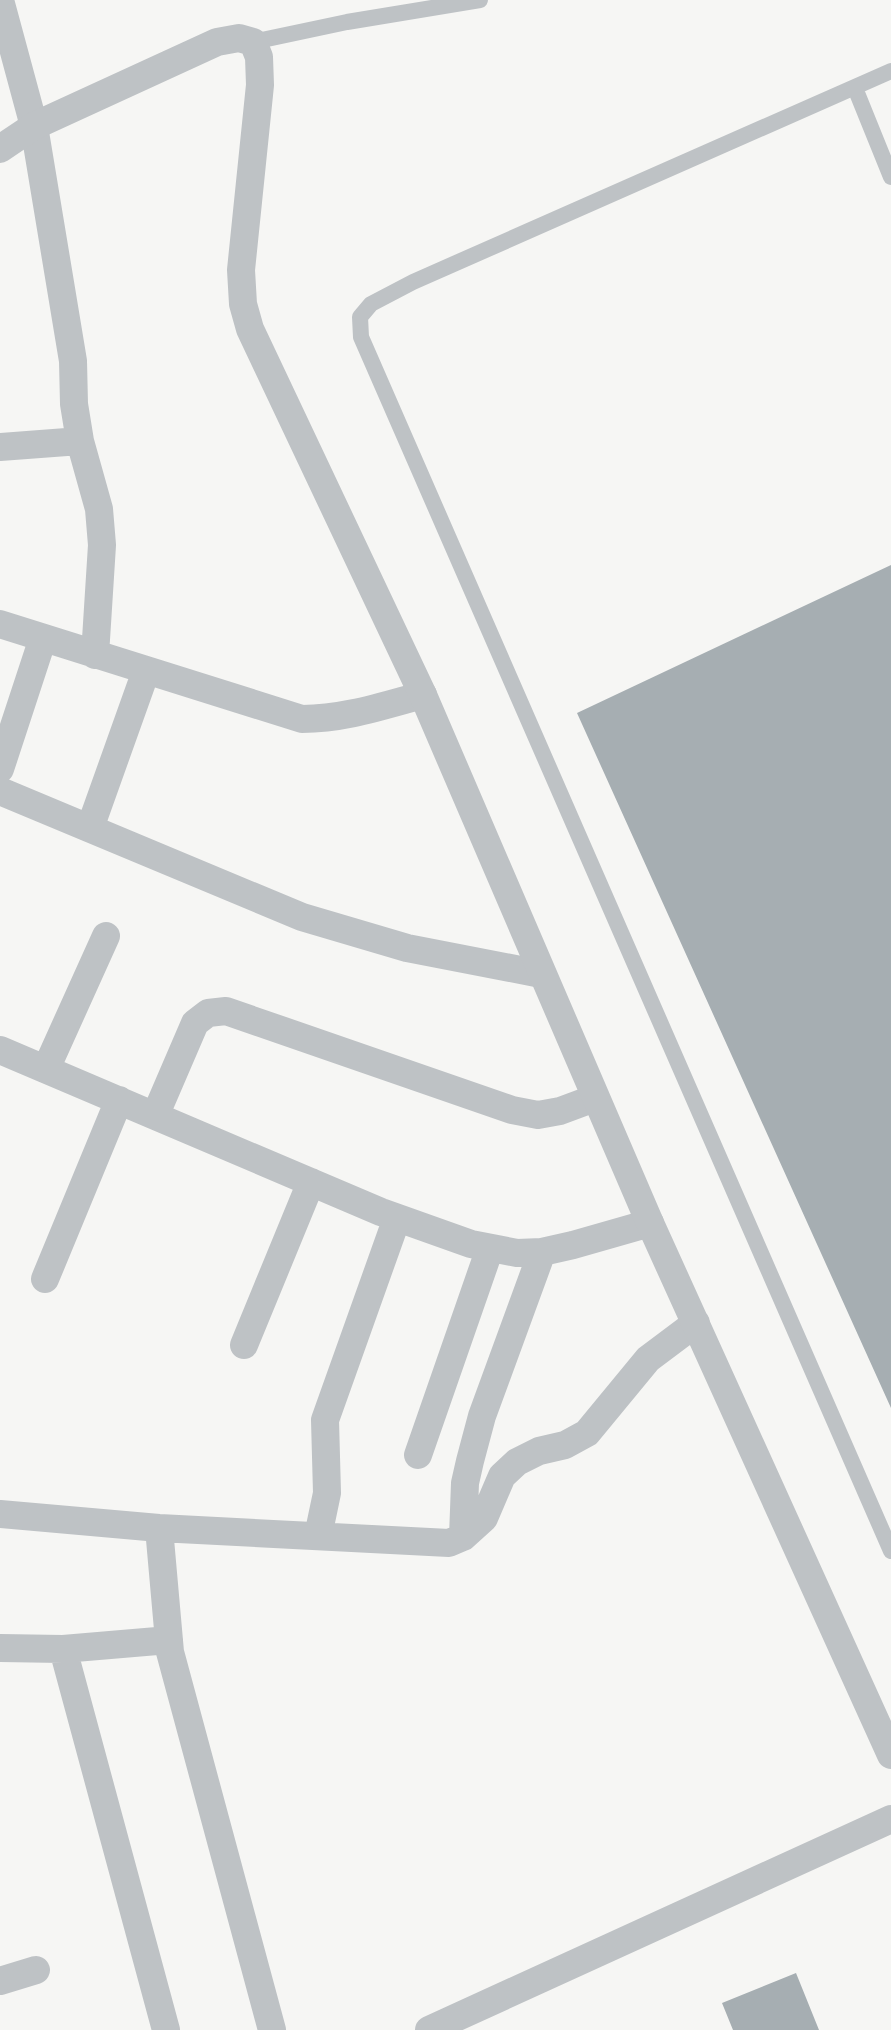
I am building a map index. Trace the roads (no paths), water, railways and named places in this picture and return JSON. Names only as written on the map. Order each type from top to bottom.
[{"type":"street","points":[[0,0],[34,126],[73,361],[74,404],[80,441],[99,509],[102,545],[95,654]]},
{"type":"street","points":[[0,150],[34,126],[217,42],[239,38],[253,42],[259,57],[260,85],[241,270],[243,304],[250,329],[423,695],[541,974],[650,1223],[891,1755]]},
{"type":"street","points":[[0,447],[80,441]]},
{"type":"street","points":[[0,624],[302,719],[325,719],[354,715],[423,695]]},
{"type":"street","points":[[0,769],[43,638]]},
{"type":"street","points":[[90,828],[146,671]]},
{"type":"street","points":[[0,790],[302,917],[407,948],[541,974]]},
{"type":"street","points":[[46,1069],[106,936]]},
{"type":"street","points":[[155,1116],[195,1023],[208,1012],[226,1011],[512,1110],[538,1115],[560,1111],[595,1098]]},
{"type":"street","points":[[0,1050],[397,1218],[471,1244],[518,1253],[542,1252],[650,1223]]},
{"type":"street","points":[[45,1279],[118,1100]]},
{"type":"street","points":[[244,1345],[311,1182]]},
{"type":"street","points":[[318,1536],[327,1493],[325,1420],[397,1218]]},
{"type":"street","points":[[418,1455],[490,1248]]},
{"type":"street","points":[[463,1537],[465,1483],[482,1416],[542,1252]]},
{"type":"street","points":[[0,1514],[159,1528],[449,1544],[463,1537],[484,1518],[502,1476],[516,1462],[539,1450],[565,1446],[587,1433],[648,1359],[696,1323]]},
{"type":"street","points":[[159,1528],[172,1661],[272,2030]]},
{"type":"street","points":[[0,1648],[63,1649],[169,1640]]},
{"type":"street","points":[[63,1649],[166,2030]]},
{"type":"street","points":[[429,2030],[891,1819]]},
{"type":"street","points":[[0,1981],[36,1970]]},
{"type":"lane","points":[[253,42],[347,22],[480,0]]},
{"type":"lane","points":[[891,71],[413,282],[371,304],[360,317],[361,337],[891,1551]]},
{"type":"lane","points":[[854,88],[891,177]]}]
